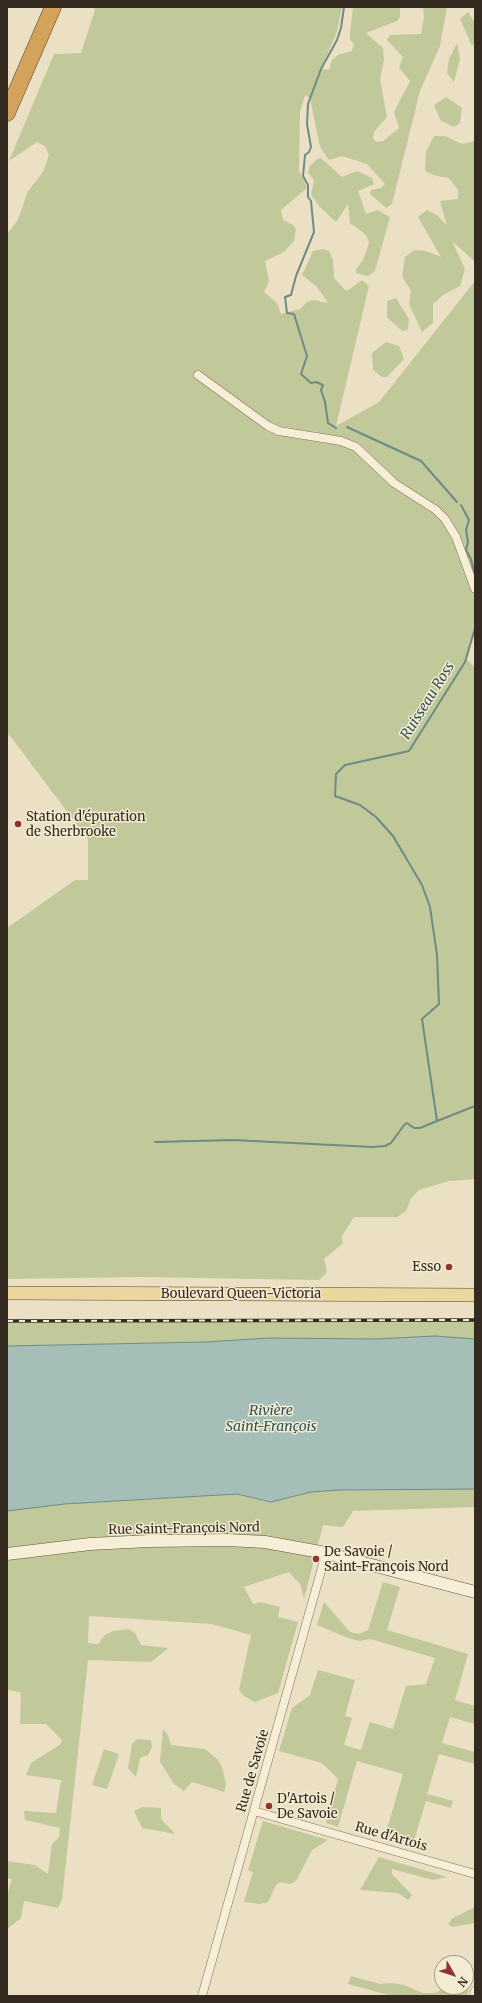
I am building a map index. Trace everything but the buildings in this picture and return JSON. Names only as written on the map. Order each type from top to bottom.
[{"type":"highway","points":[[7,113],[53,7]]},
{"type":"main road","name":"Boulevard Queen-Victoria","points":[[7,1293],[475,1295]]},
{"type":"street","points":[[198,375],[268,426],[279,431],[341,441],[356,447],[394,483],[436,510],[445,519],[456,537],[475,589]]},
{"type":"street","name":"Rue Saint-François Nord","points":[[7,1554],[90,1544],[213,1540],[272,1543],[326,1553],[475,1592]]},
{"type":"street","name":"Rue de Savoie","points":[[202,1996],[326,1553]]},
{"type":"street","name":"Rue d'Artois","points":[[254,1811],[475,1874]]},
{"type":"street","points":[[474,1996],[475,1991]]},
{"type":"green space","points":[[93,7],[342,7],[337,32],[321,69],[329,70],[332,60],[338,55],[352,51],[354,44],[350,39],[350,33],[353,7],[400,7],[400,17],[397,21],[366,33],[383,48],[384,60],[380,79],[387,117],[374,132],[373,138],[376,142],[383,141],[399,128],[394,112],[410,81],[399,68],[403,57],[387,40],[390,35],[421,34],[424,17],[423,7],[447,7],[440,46],[420,91],[392,204],[386,208],[370,194],[371,190],[381,188],[385,184],[367,164],[342,156],[329,160],[320,147],[310,98],[305,95],[300,112],[299,170],[307,188],[281,210],[283,220],[293,225],[296,229],[294,241],[284,252],[265,261],[269,281],[264,292],[277,303],[281,314],[300,309],[307,302],[314,300],[328,303],[317,287],[302,275],[313,251],[323,249],[329,251],[333,260],[334,278],[346,291],[362,280],[369,286],[336,426],[379,402],[475,281],[475,632],[467,660],[475,667],[475,1179],[449,1181],[419,1190],[411,1198],[406,1211],[397,1217],[354,1217],[342,1236],[343,1243],[324,1259],[327,1272],[319,1280],[141,1277],[7,1279],[7,928],[75,880],[88,880],[88,839],[7,732],[7,234],[18,220],[28,191],[43,172],[49,155],[45,146],[37,142],[9,161],[54,54],[81,53],[95,10]]},
{"type":"green space","points":[[468,12],[475,23],[475,42],[472,46],[460,19]]},
{"type":"green space","points":[[457,43],[460,59],[454,82],[447,73],[449,59]]},
{"type":"green space","points":[[446,97],[462,108],[460,123],[454,127],[441,121],[434,105]]},
{"type":"green space","points":[[434,136],[445,136],[462,144],[475,141],[475,260],[474,261],[452,241],[465,269],[460,286],[443,295],[433,304],[433,323],[422,332],[409,304],[411,291],[402,276],[405,257],[414,250],[426,251],[441,257],[418,217],[427,210],[438,216],[447,226],[440,201],[458,199],[458,190],[449,178],[436,176],[425,171],[426,152]]},
{"type":"green space","points":[[321,158],[342,177],[357,171],[372,178],[374,184],[358,191],[366,214],[377,210],[390,217],[375,271],[368,276],[356,273],[356,269],[363,260],[369,243],[366,235],[350,224],[348,204],[336,222],[320,207],[311,195],[314,180],[308,172],[310,166],[317,159]]},
{"type":"green space","points":[[396,298],[409,319],[408,330],[402,331],[387,317],[387,301]]},
{"type":"green space","points":[[386,342],[399,346],[404,359],[387,377],[382,377],[373,370],[372,353]]},
{"type":"green space","points":[[475,1319],[475,1339],[435,1336],[376,1339],[269,1338],[205,1342],[7,1346],[7,1323]]},
{"type":"green space","points":[[475,1489],[475,1507],[353,1511],[343,1527],[323,1525],[304,1599],[300,1584],[289,1572],[244,1587],[253,1604],[260,1602],[280,1607],[278,1617],[298,1622],[278,1693],[255,1702],[244,1696],[239,1690],[251,1635],[211,1624],[89,1616],[88,1643],[98,1644],[105,1635],[113,1631],[129,1629],[135,1633],[141,1645],[168,1648],[151,1662],[88,1660],[62,1899],[58,1908],[24,1901],[21,1918],[7,1929],[7,1896],[12,1879],[7,1878],[7,1861],[35,1865],[48,1874],[52,1844],[59,1837],[60,1828],[25,1820],[24,1811],[56,1813],[61,1780],[26,1775],[31,1763],[61,1744],[62,1740],[46,1724],[20,1724],[21,1692],[7,1690],[7,1511],[64,1504],[237,1494],[271,1502],[311,1492],[339,1490]]},
{"type":"green space","points":[[383,1582],[400,1587],[387,1630],[468,1654],[455,1700],[475,1706],[475,1724],[450,1717],[442,1743],[475,1752],[475,1764],[439,1754],[427,1794],[453,1801],[451,1808],[426,1801],[413,1844],[385,1836],[403,1774],[357,1761],[338,1827],[326,1823],[338,1779],[322,1763],[279,1751],[292,1708],[310,1695],[318,1670],[355,1680],[345,1716],[352,1718],[344,1745],[361,1750],[370,1722],[393,1729],[406,1686],[426,1684],[435,1658],[370,1639],[360,1641],[348,1638],[317,1625],[324,1602],[350,1632],[359,1634],[368,1630]]},
{"type":"green space","points":[[163,1729],[168,1735],[171,1745],[205,1749],[218,1760],[222,1767],[226,1785],[224,1792],[192,1782],[184,1791],[174,1784],[160,1762]]},
{"type":"green space","points":[[137,1739],[151,1740],[152,1747],[148,1755],[140,1758],[136,1777],[128,1768],[132,1744]]},
{"type":"green space","points":[[104,1749],[119,1754],[107,1789],[92,1785]]},
{"type":"green space","points":[[142,1807],[161,1808],[161,1819],[175,1834],[142,1828],[134,1811]]},
{"type":"green space","points":[[263,1821],[328,1840],[312,1850],[296,1881],[290,1884],[280,1882],[276,1885],[268,1902],[259,1904],[244,1902],[253,1872],[248,1870]]},
{"type":"green space","points":[[379,1857],[447,1877],[433,1880],[392,1869],[392,1874],[412,1895],[408,1900],[398,1893],[360,1890]]},
{"type":"green space","points":[[475,1907],[475,1923],[452,1927],[448,1924],[453,1918]]},
{"type":"green space","points":[[351,1976],[380,1984],[392,1983],[404,1985],[423,1993],[434,1993],[434,1995],[467,1995],[392,1996],[348,1984]]},
{"type":"water","name":"Rivière Saint-François","points":[[435,1336],[475,1339],[475,1489],[339,1490],[311,1492],[271,1502],[237,1494],[64,1504],[7,1511],[7,1346],[205,1342],[269,1338],[376,1339]]},
{"type":"waterway","name":"Ruisseau Ross","points":[[336,428],[328,423],[325,402],[321,390],[323,385],[316,382],[311,383],[301,374],[307,356],[294,314],[287,313],[285,297],[291,295],[296,276],[314,232],[311,201],[308,197],[308,185],[303,176],[305,155],[309,152],[311,147],[307,124],[308,104],[321,69],[337,40],[341,28],[344,7]]},
{"type":"waterway","name":"Ruisseau Ross","points":[[347,427],[421,461],[457,502]]},
{"type":"waterway","name":"Ruisseau Ross","points":[[461,505],[469,520],[466,530],[468,542],[466,550],[471,559],[475,575]]},
{"type":"waterway","name":"Ruisseau Ross","points":[[475,628],[465,662],[409,751],[345,765],[336,774],[335,796],[360,805],[376,817],[393,836],[422,885],[430,907],[437,955],[439,1004],[422,1019],[437,1121],[475,1106]]},
{"type":"waterway","points":[[155,1142],[233,1140],[372,1147],[385,1146],[391,1143],[407,1123],[414,1128],[420,1128],[437,1121]]},
{"type":"railway","points":[[7,1321],[475,1320]]},
{"type":"place","name":"Station d'épuration de Sherbrooke","points":[[18,824]]},
{"type":"place","name":"Esso","points":[[449,1267]]},
{"type":"place","name":"De Savoie / Saint-François Nord","points":[[316,1559]]},
{"type":"place","name":"D'Artois / De Savoie","points":[[269,1806]]}]
